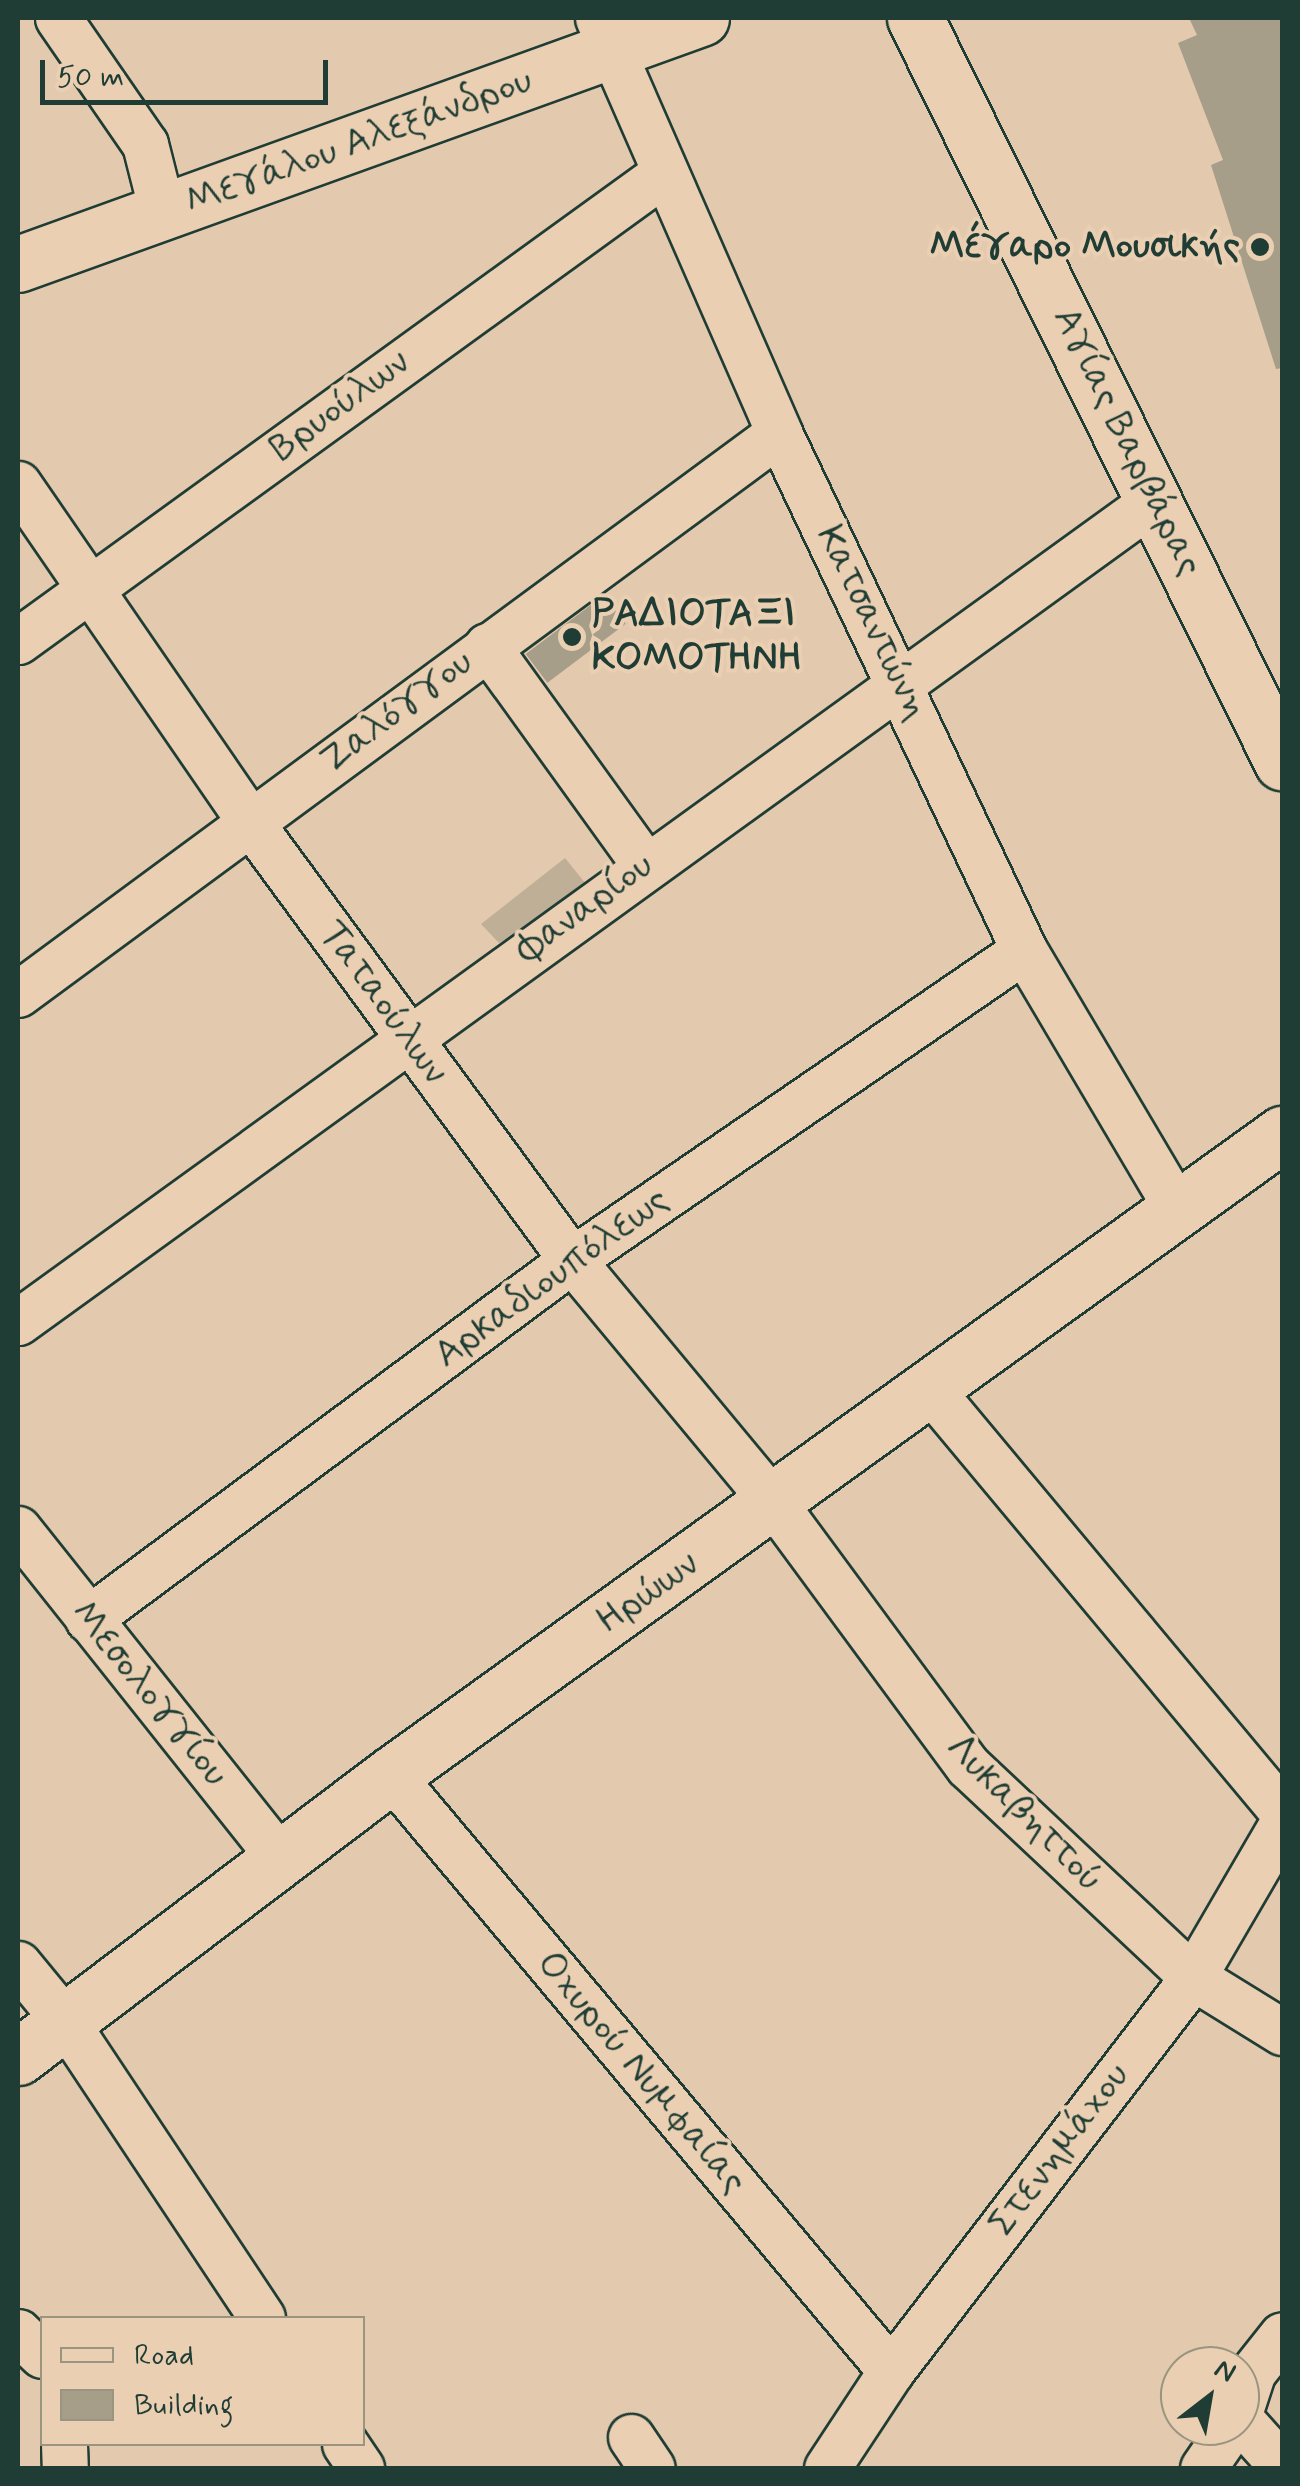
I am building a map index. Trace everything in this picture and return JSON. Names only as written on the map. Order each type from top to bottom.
[{"type":"main road","name":"Μεγάλου Αλεξάνδρου","points":[[18,264],[162,214],[605,33],[700,18]]},
{"type":"main road","name":"Αγίας Βαρβάρας","points":[[914,18],[1156,499],[1282,762]]},
{"type":"main road","name":"Ηρώων","points":[[18,2057],[391,1776],[1179,1212],[1282,1134]]},
{"type":"street","points":[[58,18],[145,144],[162,214]]},
{"type":"street","name":"Κατσαντώνη","points":[[605,33],[779,433],[902,680],[1024,950],[1179,1212]]},
{"type":"street","name":"Βρυούλων","points":[[18,641],[664,173]]},
{"type":"street","name":"Ζαλόγγου","points":[[18,994],[779,433]]},
{"type":"street","name":"Ταταούλων","points":[[18,484],[250,822],[572,1260],[774,1503]]},
{"type":"street","name":"Φαναρίου","points":[[18,1322],[644,865],[1156,499]]},
{"type":"street","points":[[486,646],[644,865]]},
{"type":"street","name":"Αρκαδιουπόλεως","points":[[88,1619],[572,1260],[1024,950]]},
{"type":"street","points":[[930,1389],[1282,1811]]},
{"type":"street","name":"Λυκαβηττού","points":[[774,1503],[968,1766],[1192,1977],[1282,2032]]},
{"type":"street","name":"Μεσολογγίου","points":[[18,1529],[280,1858]]},
{"type":"street","name":"Οχυρού Νυμφαίας","points":[[391,1776],[891,2371]]},
{"type":"street","name":"Στενημάχου","points":[[827,2468],[891,2371],[1192,1977],[1282,1824]]},
{"type":"street","points":[[18,1964],[64,2021],[261,2316]]},
{"type":"street","points":[[18,2332],[40,2353]]},
{"type":"street","points":[[1260,2363],[1282,2335]]},
{"type":"street","points":[[1260,2441],[1282,2466]]},
{"type":"street","points":[[346,2446],[362,2468]]},
{"type":"street","points":[[1203,2468],[1218,2446]]},
{"type":"shaded area","points":[[565,858],[590,889],[499,943],[481,924]]},
{"type":"building","name":"Μέγαρο Μουσικής","points":[[1189,18],[1282,18],[1282,368],[1276,369],[1211,165],[1223,160],[1178,43],[1197,35]]},
{"type":"building","name":"ΡΑΔΙΟΤΑΞΙ ΚΟΜΟΤΗΝΗ","points":[[604,595],[626,624],[547,683],[526,654]]},
{"type":"place","name":"Μέγαρο Μουσικής","points":[[1260,247]]},
{"type":"place","name":"ΡΑΔΙΟΤΑΞΙ ΚΟΜΟΤΗΝΗ","points":[[572,637]]}]
